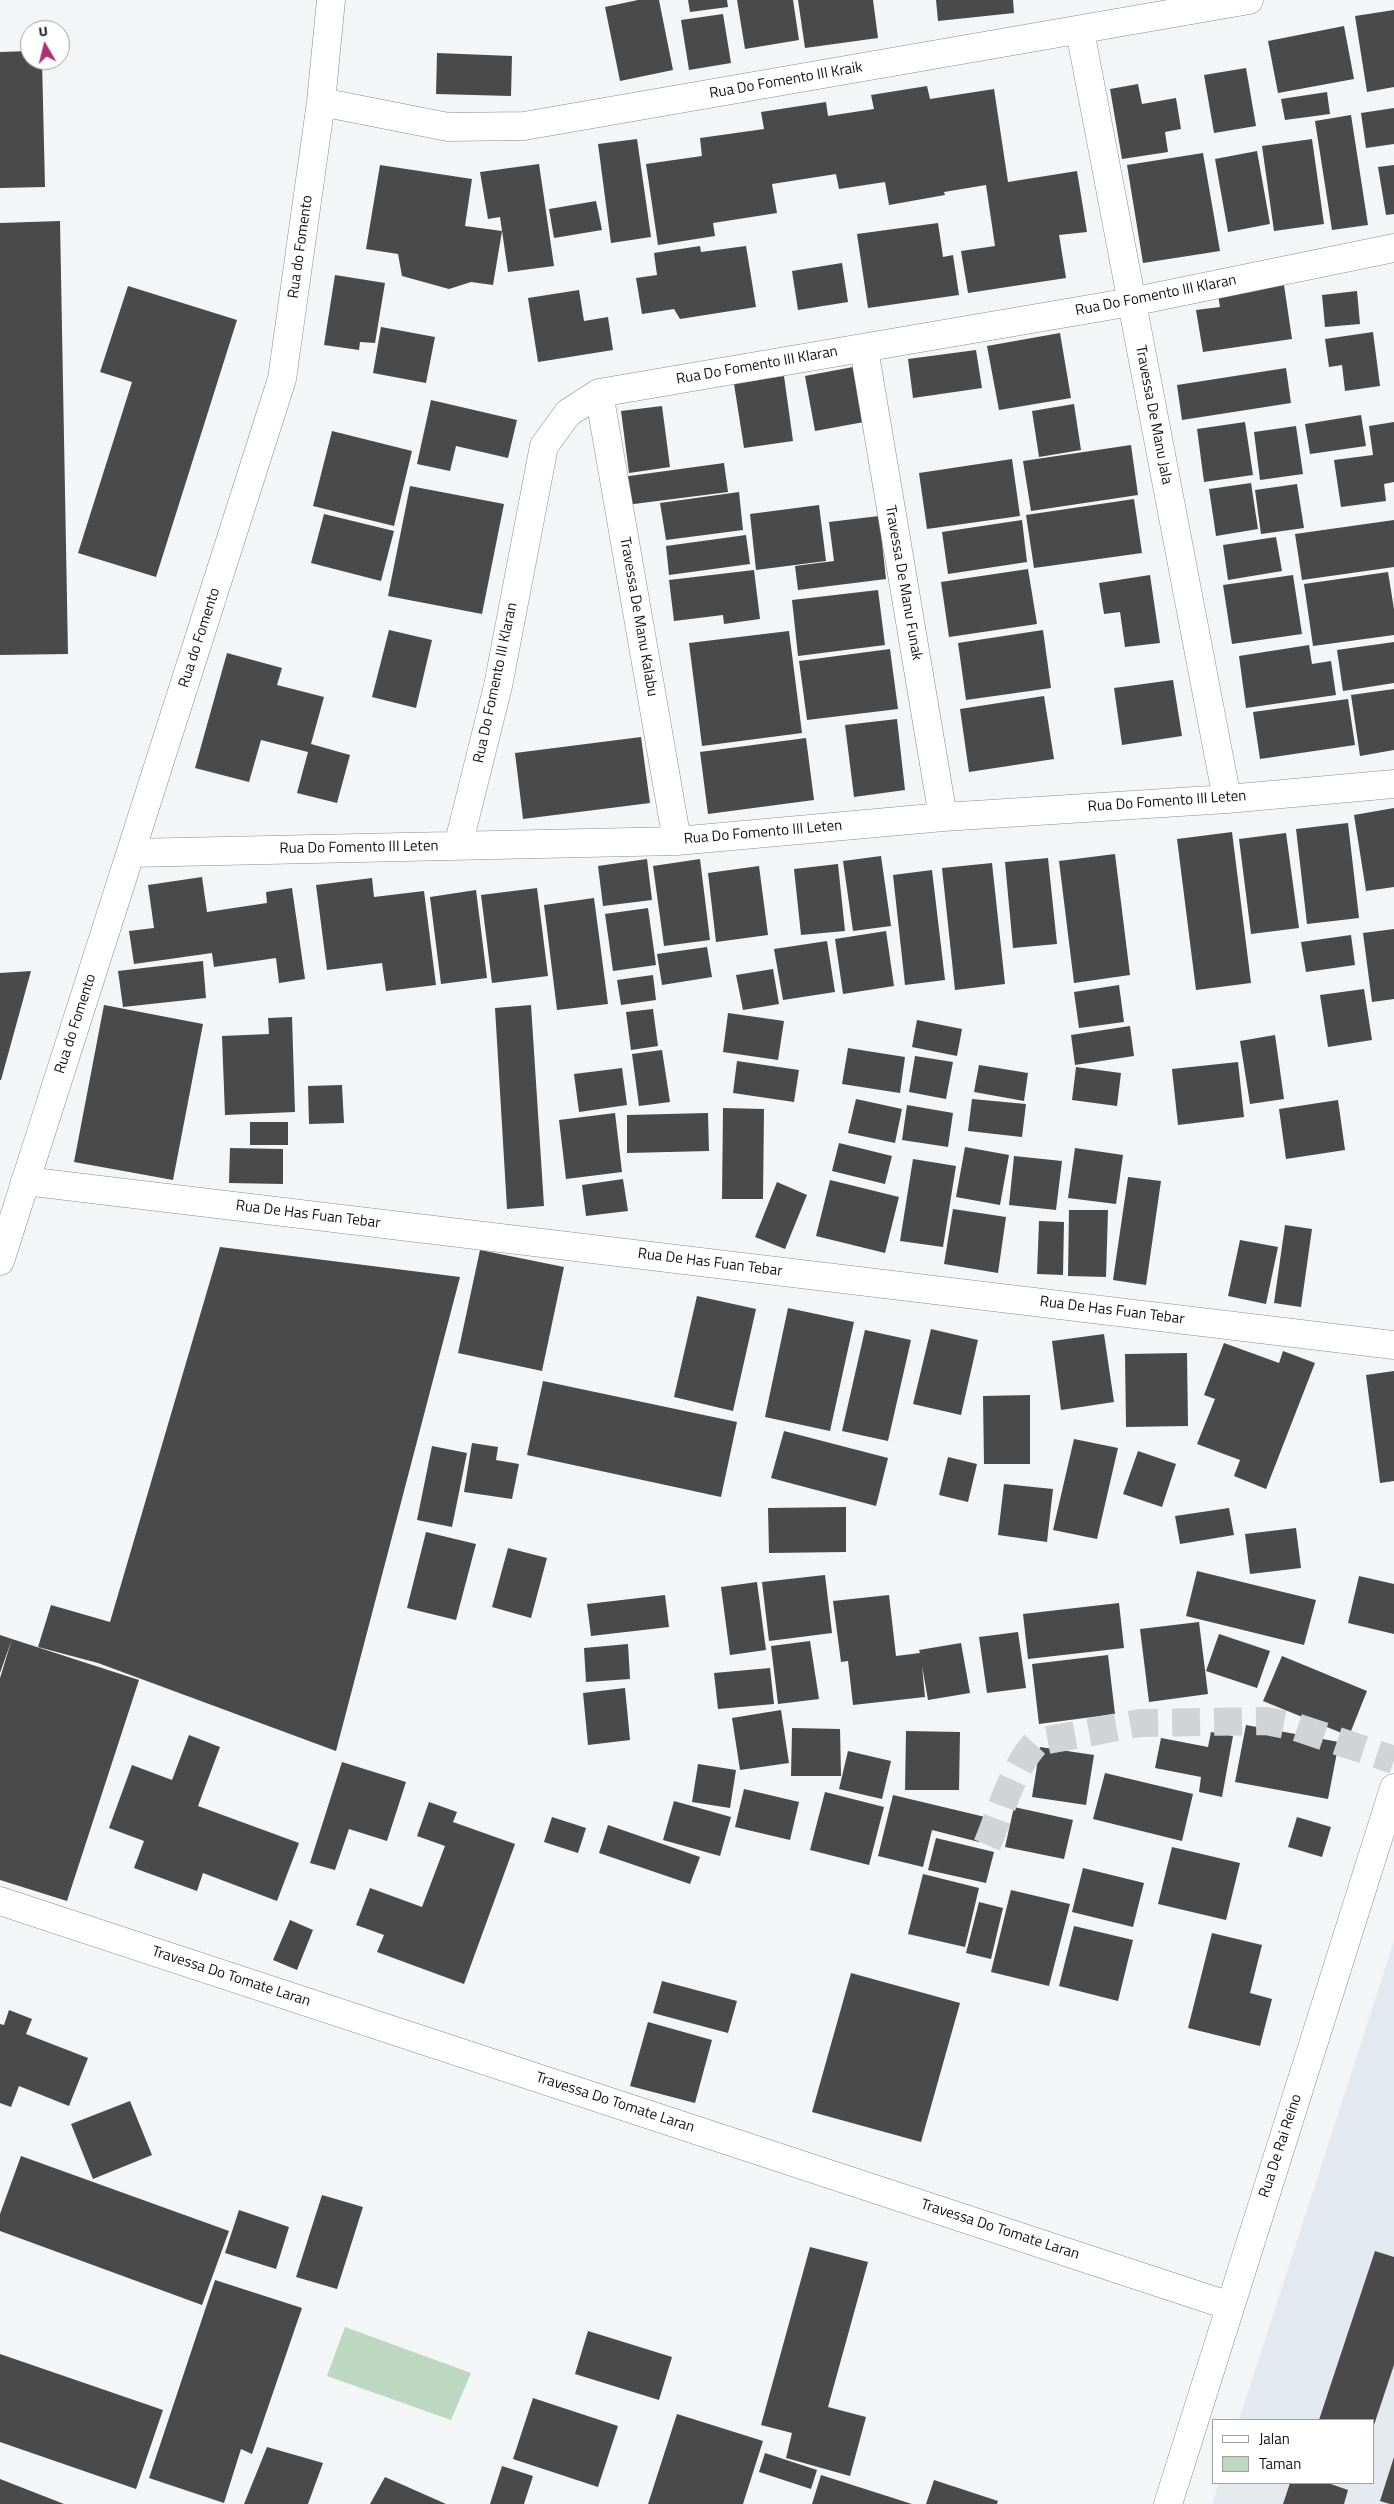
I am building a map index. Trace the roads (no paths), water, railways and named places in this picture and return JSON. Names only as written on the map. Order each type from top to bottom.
[{"type":"street","name":"Rua do Fomento","points":[[0,1261],[282,379],[321,102],[331,0]]},
{"type":"street","name":"Rua Do Fomento III Kraik","points":[[321,102],[448,127],[524,126],[1080,31],[1249,0]]},
{"type":"street","name":"Travessa De Manu Jala","points":[[1080,31],[1226,798]]},
{"type":"street","name":"Rua Do Fomento III Klaran","points":[[458,846],[498,686],[544,446],[568,413],[599,393],[1131,302],[1394,248]]},
{"type":"street","name":"Travessa De Manu Funak","points":[[864,348],[943,818]]},
{"type":"street","name":"Travessa De Manu Kalabu","points":[[599,393],[676,840]]},
{"type":"street","name":"Rua Do Fomento III Leten","points":[[131,852],[676,840],[1394,784]]},
{"type":"street","name":"Rua De Has Fuan Tebar","points":[[25,1181],[1394,1345]]},
{"type":"street","name":"Rua De Rai Reino","points":[[1168,2504],[1394,1788]]},
{"type":"street","name":"Travessa Do Tomate Laran","points":[[0,1901],[1230,2306]]},
{"type":"tunnel","points":[[987,1845],[1014,1777],[1028,1752],[1037,1742],[1140,1723],[1266,1721],[1296,1727],[1394,1760]]}]
